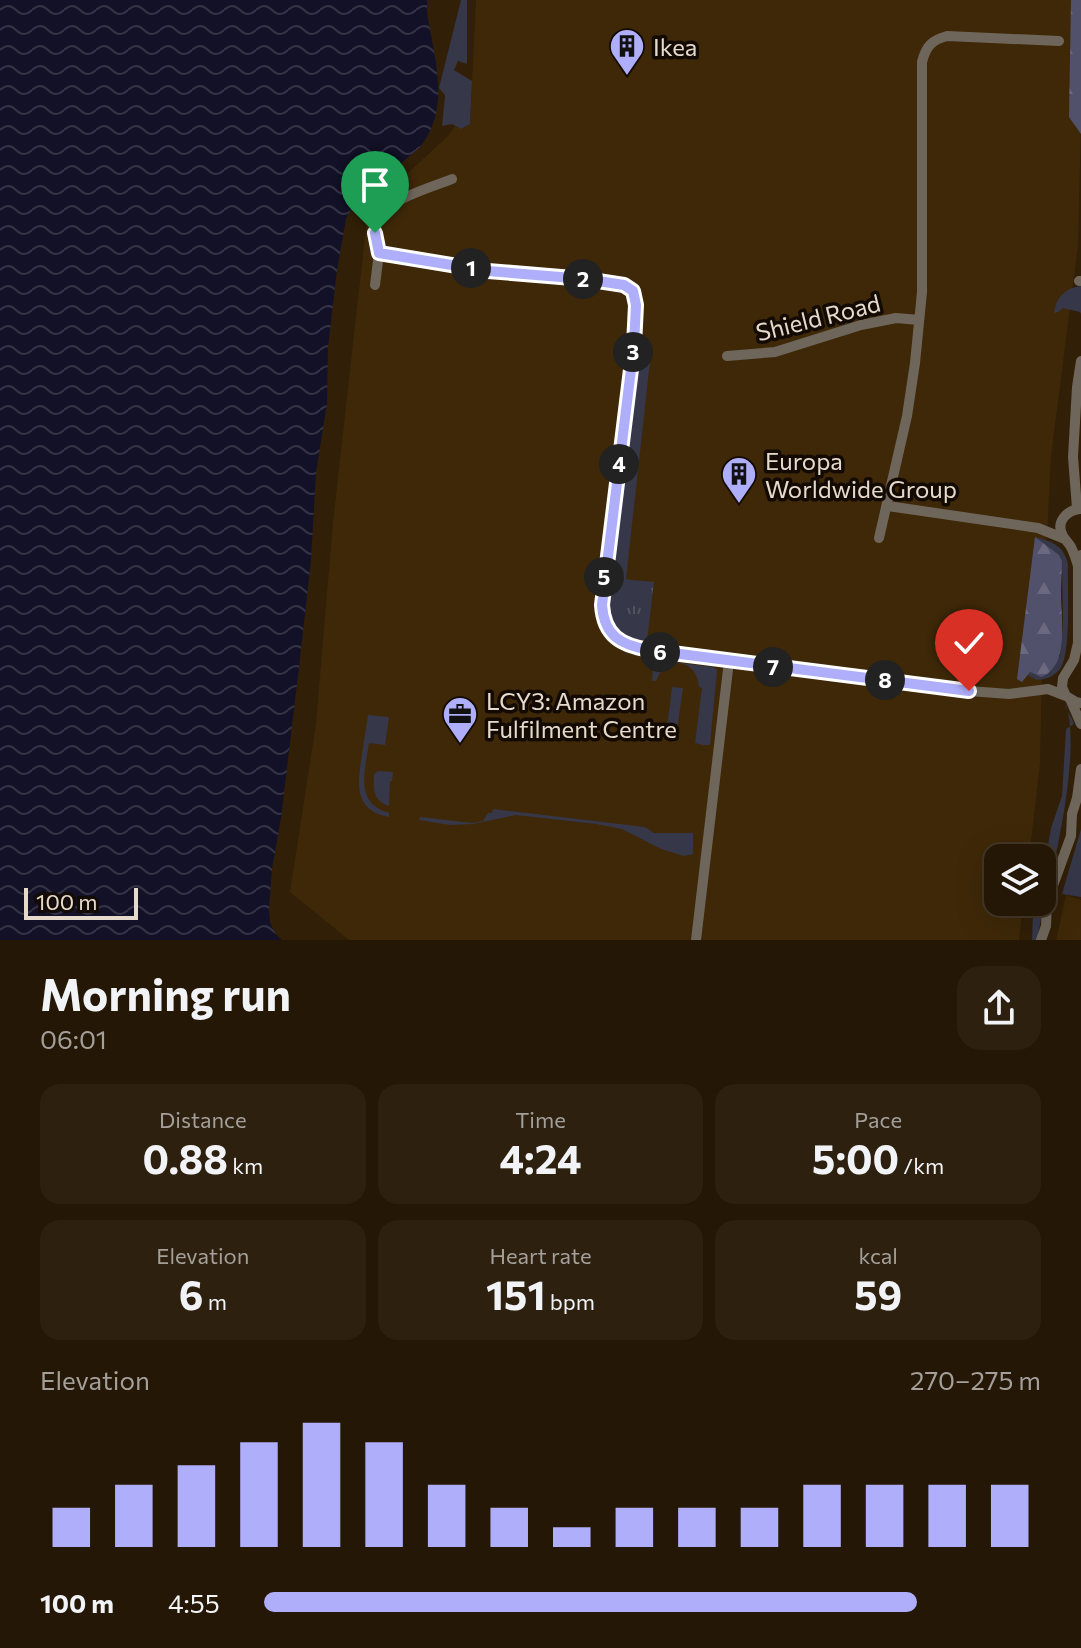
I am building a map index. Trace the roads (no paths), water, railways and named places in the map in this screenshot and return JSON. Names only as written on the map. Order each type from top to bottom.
[{"type":"street","points":[[879,538],[907,416],[919,320],[922,274],[922,62],[926,48],[935,39],[947,36],[1059,41]]},
{"type":"street","points":[[375,285],[379,253],[375,233],[378,218],[386,208],[452,179]]},
{"type":"street","points":[[379,253],[488,271],[585,279],[624,285],[633,291],[636,305],[634,345],[603,583],[602,615],[613,635],[630,647],[969,691],[1009,694],[1048,689],[1072,700]]},
{"type":"street","name":"Shield Road","points":[[727,356],[775,352],[861,325],[896,318],[919,320]]},
{"type":"street","points":[[1038,528],[1079,509],[1073,457],[1081,361]]},
{"type":"street","points":[[888,506],[1038,528],[1081,546]]},
{"type":"street","points":[[1063,517],[1060,528],[1079,560],[1080,647],[1062,687],[1072,700],[1081,724]]},
{"type":"street","points":[[696,940],[729,661]]},
{"type":"street","points":[[1043,689],[1071,671]]},
{"type":"street","points":[[1041,940],[1046,926],[1047,902],[1071,836],[1081,769]]},
{"type":"water","points":[[0,0],[427,0],[438,83],[435,117],[419,148],[358,199],[351,209],[346,219],[337,270],[328,347],[327,403],[316,473],[311,560],[281,818],[272,869],[270,922],[282,940],[0,940]]},
{"type":"place","name":"Ikea","points":[[627,77]]},
{"type":"place","name":"Europa Worldwide Group","points":[[739,505]]},
{"type":"place","name":"LCY3: Amazon Fulfilment Centre","points":[[460,745]]}]
